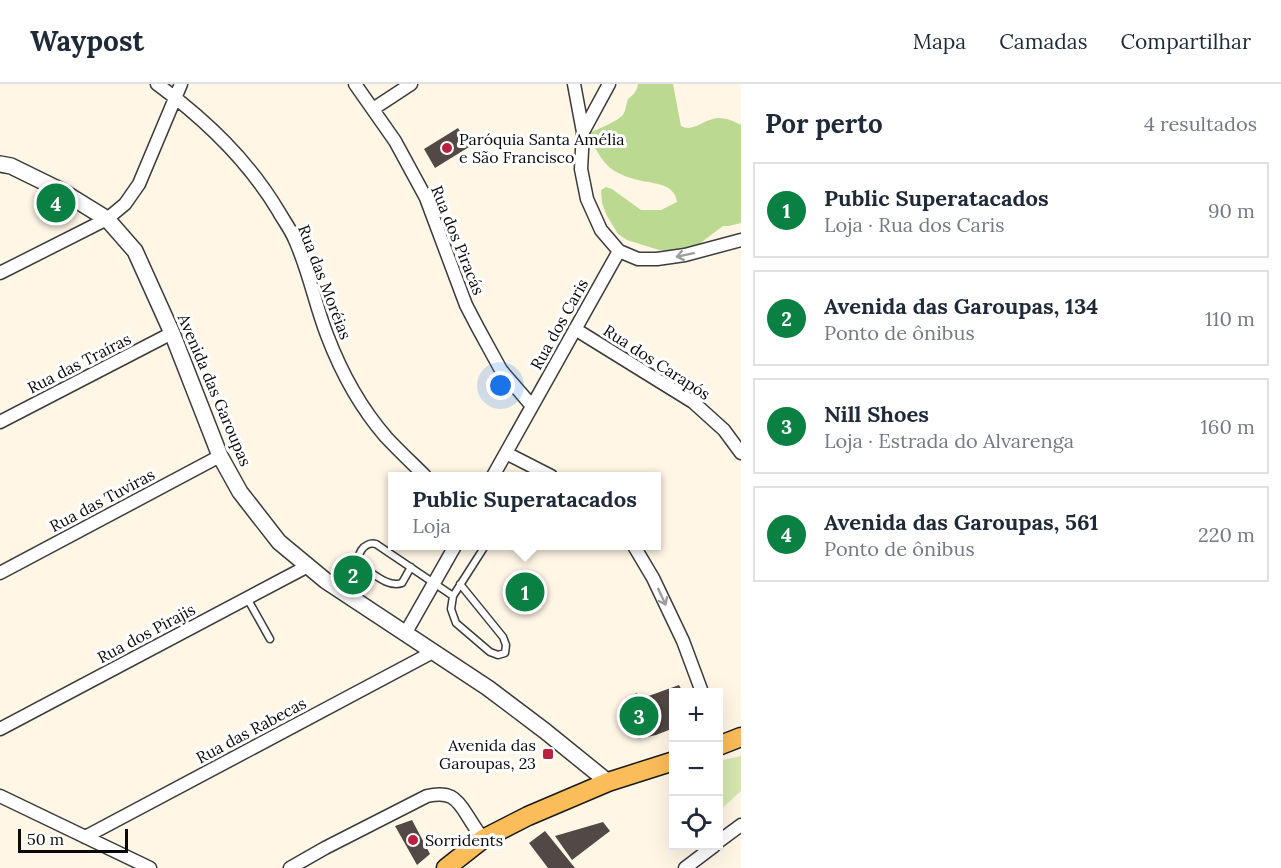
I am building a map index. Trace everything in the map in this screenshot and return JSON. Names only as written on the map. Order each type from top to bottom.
[{"type":"main road","points":[[723,741],[741,737]]},
{"type":"main road","points":[[446,868],[483,839],[528,816],[608,782],[669,763]]},
{"type":"street","name":"Rua das Moréias","points":[[157,84],[206,122],[242,159],[271,199],[294,238],[310,279],[327,334],[347,380],[365,409],[386,436],[419,472]]},
{"type":"street","points":[[0,273],[107,219],[125,204],[139,184],[181,84]]},
{"type":"street","name":"Rua dos Piracás","points":[[355,84],[395,141],[426,198],[466,304],[501,370],[532,406]]},
{"type":"street","points":[[373,110],[411,84]]},
{"type":"street","points":[[574,84],[583,132],[581,169],[587,199],[601,230],[619,251],[639,259],[657,260],[741,240]]},
{"type":"street","points":[[583,132],[609,84]]},
{"type":"street","name":"Avenida das Garoupas","points":[[0,164],[11,166],[60,190],[107,219],[135,251],[172,333],[220,456],[240,492],[279,542],[326,581],[488,688],[608,782]]},
{"type":"street","name":"Rua dos Caris","points":[[496,472],[619,251]]},
{"type":"street","name":"Rua dos Carapós","points":[[575,329],[693,402],[724,430],[741,453]]},
{"type":"street","name":"Rua das Traíras","points":[[0,422],[172,333]]},
{"type":"street","points":[[506,453],[542,472]]},
{"type":"street","name":"Rua das Tuviras","points":[[0,573],[220,456]]},
{"type":"street","points":[[405,634],[452,550]]},
{"type":"street","points":[[636,550],[653,578],[683,641],[700,688]]},
{"type":"street","name":"Rua dos Pirajis","points":[[0,729],[308,566]]},
{"type":"street","name":"Rua das Rabecas","points":[[86,837],[432,652]]},
{"type":"street","points":[[290,868],[427,796],[437,794],[452,797],[459,802],[483,839]]},
{"type":"street","points":[[0,796],[150,868]]},
{"type":"street","points":[[723,838],[741,825]]},
{"type":"street","points":[[685,868],[709,850]]},
{"type":"lane","points":[[411,567],[402,583],[390,584],[361,566],[358,557],[366,545],[376,544],[434,582],[453,596]]},
{"type":"lane","points":[[460,584],[503,637],[506,645],[505,653],[498,655],[490,652],[456,623],[451,609],[453,596],[460,584],[482,550]]},
{"type":"lane","points":[[247,598],[270,639]]},
{"type":"green space","points":[[638,84],[673,84],[681,126],[685,128],[716,118],[741,125],[741,223],[723,226],[699,244],[686,250],[659,250],[627,240],[618,234],[602,203],[601,190],[606,187],[641,210],[661,210],[677,202],[675,195],[666,187],[627,177],[611,168],[599,155],[591,137],[590,133],[622,116],[628,99],[637,89]]},
{"type":"green space","points":[[741,756],[741,791],[723,807],[723,796],[723,760]]},
{"type":"building","name":"Paróquia Santa Amélia e São Francisco","points":[[458,128],[469,147],[435,168],[424,149]]},
{"type":"building","points":[[669,689],[669,730],[638,739],[626,698],[637,693],[654,729],[643,698]]},
{"type":"building","name":"Sorridents","points":[[412,820],[430,854],[417,865],[395,826]]},
{"type":"building","points":[[603,822],[610,831],[572,860],[555,836]]},
{"type":"building","points":[[545,831],[575,868],[548,868],[529,843]]},
{"type":"place","name":"Paróquia Santa Amélia e São Francisco","points":[[447,148]]},
{"type":"place","name":"Avenida das Garoupas, 561","points":[[56,203]]},
{"type":"place","name":"Avenida das Garoupas, 134","points":[[353,575]]},
{"type":"place","name":"Public Superatacados","points":[[525,592]]},
{"type":"place","name":"Nill Shoes","points":[[639,716]]},
{"type":"place","name":"Avenida das Garoupas, 23","points":[[548,754]]},
{"type":"place","name":"Sorridents","points":[[413,840]]}]
